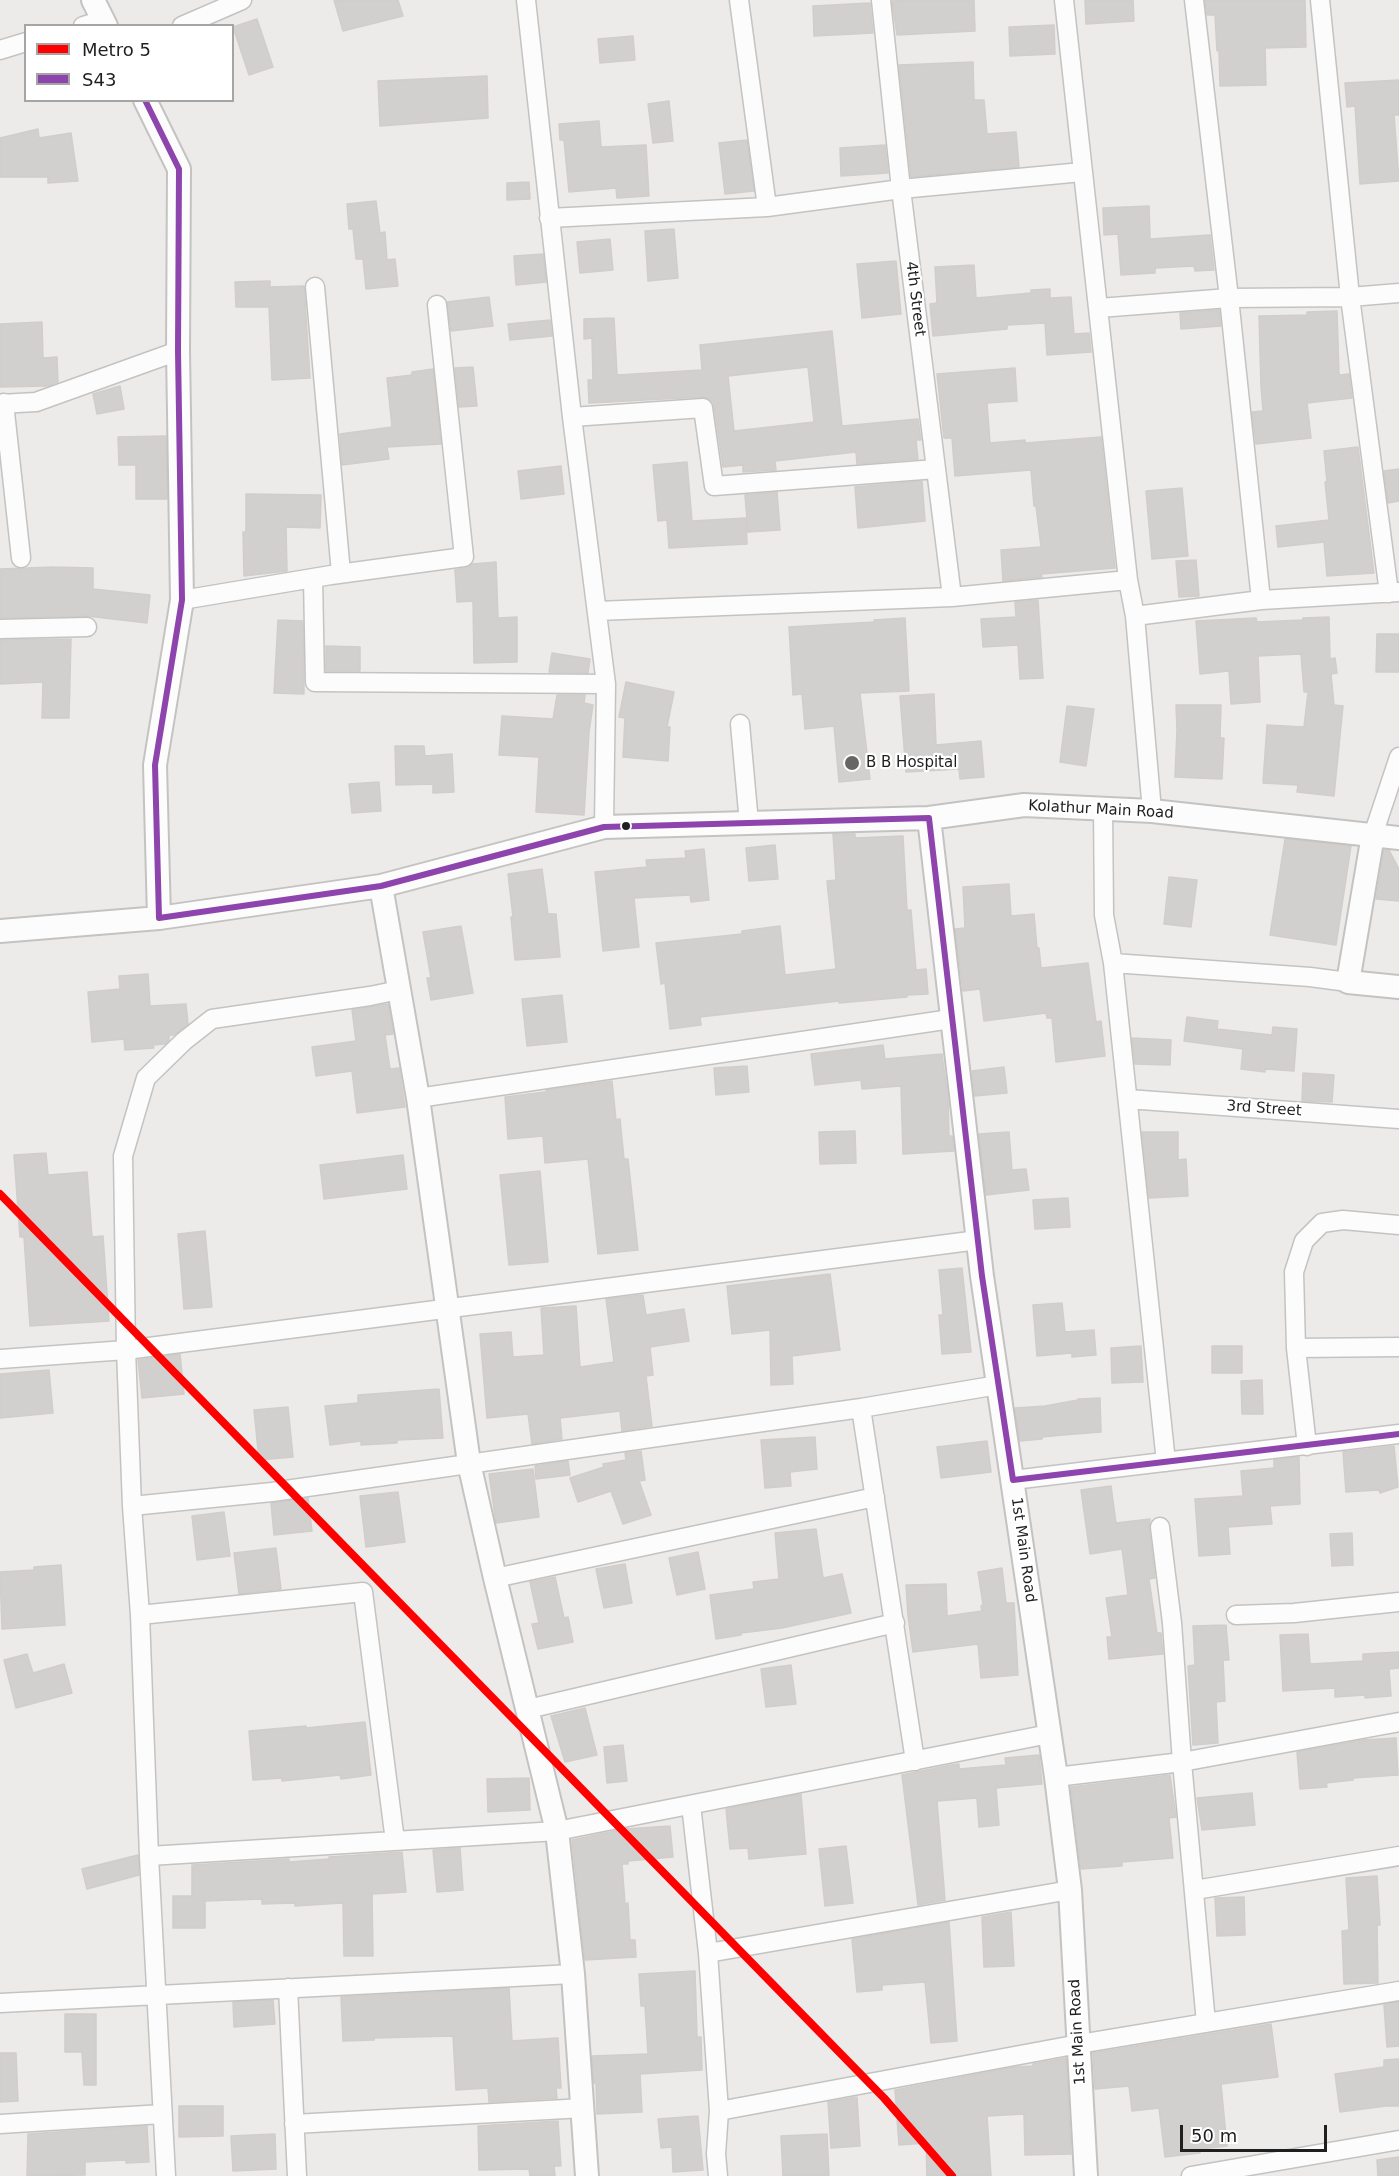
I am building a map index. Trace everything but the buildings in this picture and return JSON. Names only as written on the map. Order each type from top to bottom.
[{"type":"street","points":[[187,24],[242,0]]},
{"type":"street","points":[[526,0],[572,417],[606,684],[604,827]]},
{"type":"street","points":[[739,0],[767,207]]},
{"type":"street","name":"4th Street","points":[[881,0],[901,189],[952,597]]},
{"type":"street","points":[[1064,0],[1128,580],[1135,616],[1152,811]]},
{"type":"street","points":[[1194,0],[1261,600]]},
{"type":"street","points":[[1135,616],[1261,600],[1394,593],[1350,297],[1320,0]]},
{"type":"street","points":[[0,50],[24,43]]},
{"type":"street","points":[[146,102],[179,170],[178,351],[182,600],[155,765],[159,918]]},
{"type":"street","points":[[549,218],[767,207],[901,189],[1082,172]]},
{"type":"street","points":[[315,287],[341,573]]},
{"type":"street","points":[[1099,308],[1229,298],[1350,297],[1399,293]]},
{"type":"street","points":[[182,600],[341,573],[464,557],[436,305]]},
{"type":"street","points":[[21,558],[2,403],[36,402],[178,351]]},
{"type":"street","points":[[572,417],[703,408],[714,486],[936,469]]},
{"type":"street","points":[[313,578],[315,682],[606,684]]},
{"type":"street","points":[[597,611],[952,597],[1128,580]]},
{"type":"street","points":[[0,629],[87,627]]},
{"type":"street","points":[[740,724],[749,823]]},
{"type":"street","points":[[1348,982],[1373,835],[1399,757]]},
{"type":"street","name":"Kolathur Main Road","points":[[0,931],[159,918],[381,886],[604,827],[929,818],[1024,805],[1152,811],[1399,838]]},
{"type":"street","points":[[1103,809],[1104,915],[1113,963],[1166,1462]]},
{"type":"street","name":"1st Main Road","points":[[929,818],[978,1240],[1056,1777],[1070,1890],[1086,2176]]},
{"type":"street","points":[[381,886],[418,1098],[469,1463],[557,1831],[573,1974],[587,2176]]},
{"type":"street","points":[[1113,963],[1310,977],[1399,987]]},
{"type":"street","points":[[166,2176],[149,1857],[140,1615],[132,1506],[126,1350],[123,1156],[146,1078],[184,1041],[212,1019],[399,990]]},
{"type":"street","points":[[418,1098],[951,1019]]},
{"type":"street","name":"3rd Street","points":[[1128,1099],[1399,1119]]},
{"type":"street","points":[[1307,1446],[1296,1348],[1294,1272],[1304,1241],[1322,1223],[1343,1220],[1399,1225]]},
{"type":"street","points":[[0,1359],[126,1350],[978,1240]]},
{"type":"street","points":[[1296,1348],[1399,1347]]},
{"type":"street","points":[[132,1506],[272,1492],[861,1408],[998,1385]]},
{"type":"street","points":[[861,1408],[915,1761]]},
{"type":"street","points":[[1013,1480],[1399,1434]]},
{"type":"street","points":[[495,1578],[875,1497]]},
{"type":"street","points":[[1160,1527],[1172,1623],[1182,1762],[1206,2023]]},
{"type":"street","points":[[140,1615],[363,1592],[395,1841]]},
{"type":"street","points":[[1236,1615],[1294,1613],[1399,1602]]},
{"type":"street","points":[[528,1710],[895,1623]]},
{"type":"street","points":[[1056,1777],[1182,1762],[1399,1722]]},
{"type":"street","points":[[149,1857],[557,1831],[1049,1734]]},
{"type":"street","points":[[691,1805],[708,1953],[719,2111],[716,2154],[718,2176]]},
{"type":"street","points":[[1195,1890],[1399,1856]]},
{"type":"street","points":[[708,1953],[1070,1890]]},
{"type":"street","points":[[0,2003],[573,1974]]},
{"type":"street","points":[[288,1988],[297,2176]]},
{"type":"street","points":[[719,2111],[1079,2043],[1399,1991]]},
{"type":"street","points":[[294,2124],[584,2108]]},
{"type":"street","points":[[0,2124],[162,2114]]},
{"type":"street","points":[[1191,2176],[1399,2140]]},
{"type":"metro line","name":"5","points":[[0,1194],[884,2098],[952,2176]]},
{"type":"transit line","name":"S43","points":[[146,102],[179,169],[178,351],[182,600],[155,765],[159,918],[381,886],[604,827],[929,818],[982,1276],[1013,1480],[1399,1434]]},
{"type":"place","name":"B B Hospital","points":[[852,763]]}]
